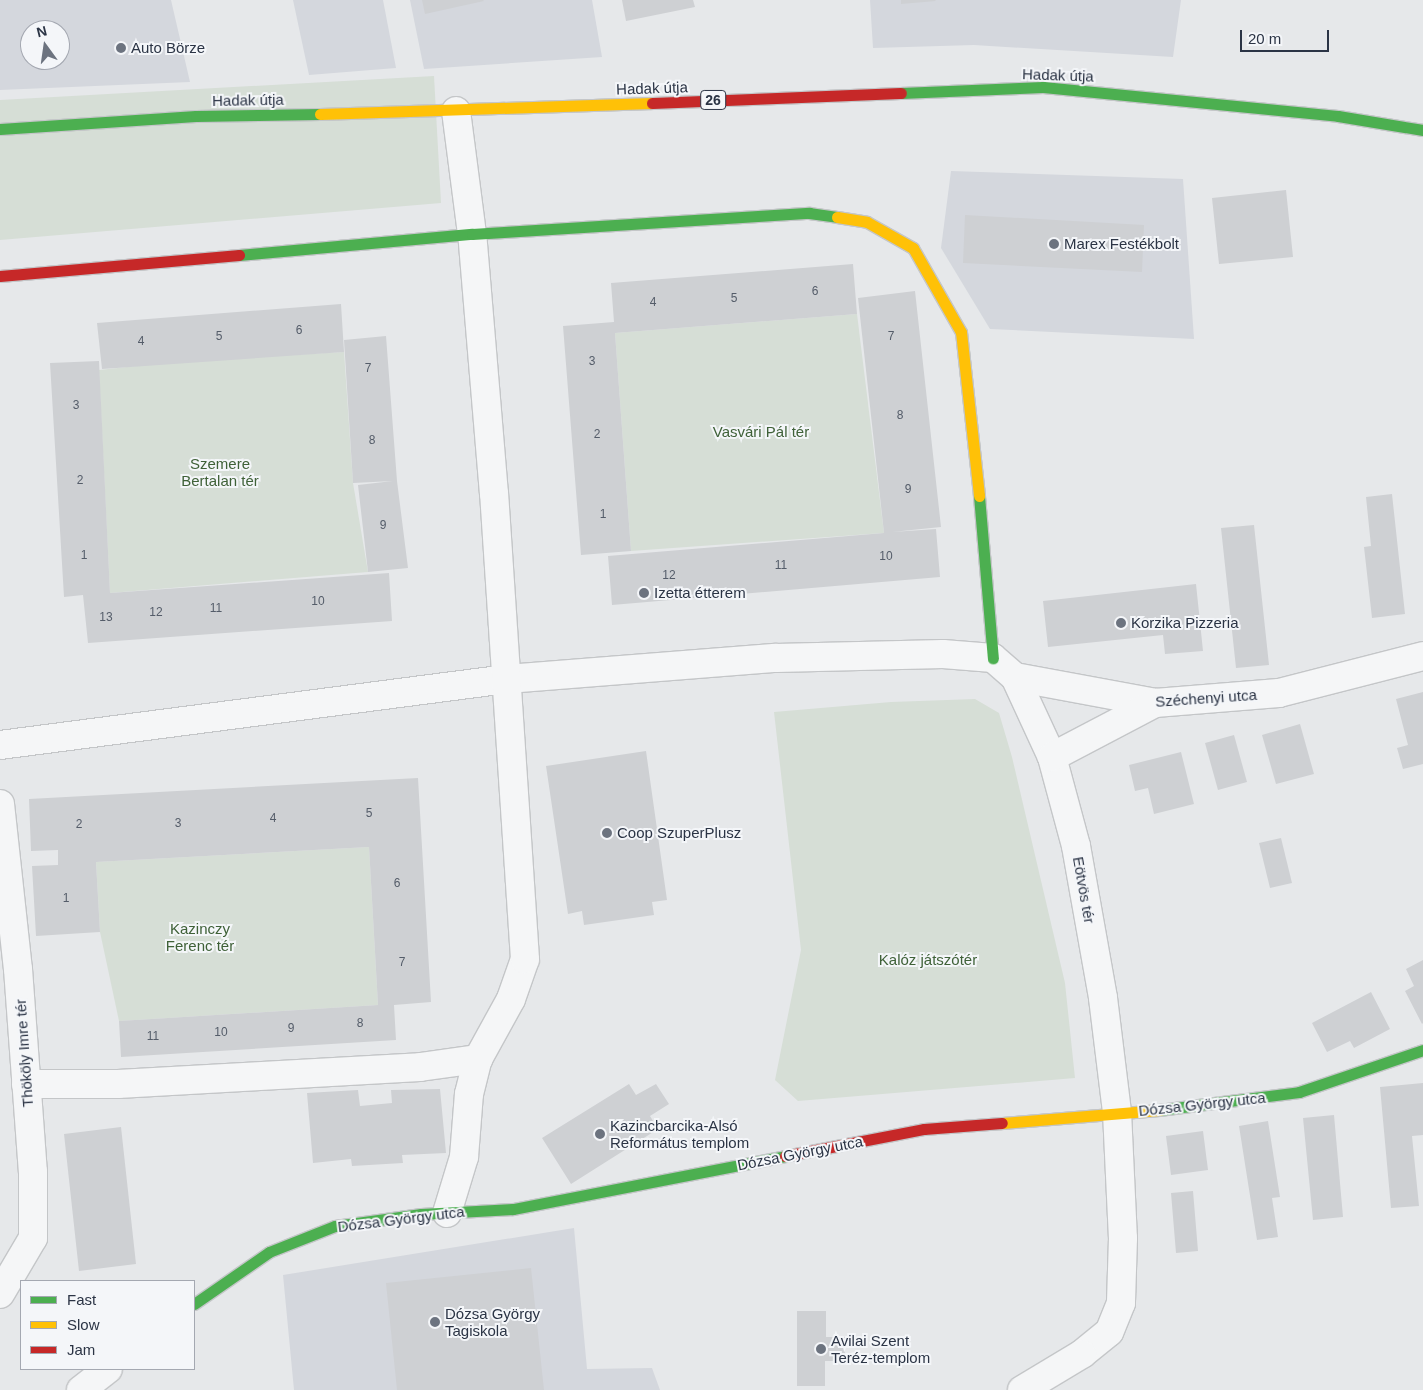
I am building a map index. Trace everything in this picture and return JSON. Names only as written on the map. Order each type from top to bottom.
[{"type":"street","name":"Hadak útja","points":[[0,129],[196,116],[456,111],[1043,87],[1338,116],[1423,130]]},
{"type":"street","points":[[447,1213],[464,1157],[469,1094],[478,1059],[511,999],[525,959],[507,679],[472,234],[456,111]]},
{"type":"street","points":[[0,276],[472,234],[809,212],[867,222],[913,248],[961,332],[974,435],[993,658]]},
{"type":"street","points":[[0,745],[507,679],[776,658],[943,654],[993,658],[1015,677]]},
{"type":"street","name":"Széchenyi utca","points":[[1015,677],[1155,703],[1279,693],[1423,656]]},
{"type":"street","name":"Eötvös tér","points":[[1015,677],[1052,757],[1076,846],[1102,998],[1117,1112],[1123,1238],[1121,1303],[1109,1332],[1082,1354],[1022,1390]]},
{"type":"street","points":[[1052,757],[1155,703]]},
{"type":"street","name":"Thököly Imre tér","points":[[0,804],[33,1172],[33,1238],[0,1294]]},
{"type":"street","name":"Dózsa György utca","points":[[195,1303],[269,1252],[304,1236],[335,1226],[447,1213],[513,1209],[924,1129],[1193,1107],[1299,1092],[1423,1050]]},
{"type":"street","points":[[26,1084],[118,1084],[400,1068],[478,1059]]},
{"type":"street","points":[[81,1390],[107,1370]]},
{"type":"shaded area","name":"Auto Börze","points":[[0,0],[171,0],[190,82],[0,90]]},
{"type":"shaded area","points":[[293,0],[383,0],[396,68],[309,75]]},
{"type":"shaded area","points":[[410,0],[592,0],[602,57],[424,69]]},
{"type":"shaded area","points":[[870,0],[1181,0],[1173,57],[974,45],[873,48]]},
{"type":"shaded area","points":[[951,171],[1183,179],[1194,339],[990,329],[941,248]]},
{"type":"shaded area","name":"Dózsa György Tagiskola","points":[[574,1228],[587,1369],[652,1368],[660,1390],[294,1390],[283,1275]]},
{"type":"green space","points":[[434,76],[441,203],[0,240],[0,100]]},
{"type":"green space","name":"Vasvári Pál tér","points":[[857,314],[884,533],[631,551],[615,333]]},
{"type":"green space","name":"Szemere Bertalan tér","points":[[344,352],[353,483],[368,572],[110,593],[99,370],[183,361]]},
{"type":"green space","name":"Kalóz játszótér","points":[[975,699],[999,713],[1012,757],[1065,983],[1075,1078],[798,1101],[775,1080],[801,950],[774,712],[891,702]]},
{"type":"green space","name":"Kazinczy Ferenc tér","points":[[369,847],[378,1005],[119,1021],[100,932],[96,862]]},
{"type":"building","points":[[422,0],[483,0],[484,1],[425,14]]},
{"type":"building","points":[[622,0],[693,0],[695,7],[626,21]]},
{"type":"building","points":[[901,0],[935,0],[936,1],[901,4]]},
{"type":"building","points":[[1286,190],[1293,257],[1219,264],[1212,198]]},
{"type":"building","name":"Marex Festékbolt","points":[[965,215],[1144,225],[1142,272],[963,263]]},
{"type":"building","points":[[853,264],[857,314],[615,333],[631,551],[581,555],[563,326],[614,322],[611,283]]},
{"type":"building","points":[[915,291],[941,527],[892,532],[936,529],[940,577],[612,605],[608,556],[884,533],[858,298]]},
{"type":"building","points":[[341,304],[344,352],[102,369],[97,323]]},
{"type":"building","points":[[386,336],[397,481],[408,568],[368,572],[358,485],[393,481],[353,483],[344,340]]},
{"type":"building","points":[[99,361],[110,593],[389,573],[392,621],[88,643],[83,595],[64,597],[50,363]]},
{"type":"building","points":[[1392,494],[1405,614],[1372,618],[1364,547],[1371,546],[1366,497]]},
{"type":"building","points":[[1254,525],[1269,665],[1236,668],[1221,528]]},
{"type":"building","points":[[1196,584],[1203,651],[1165,654],[1163,635],[1048,647],[1043,601]]},
{"type":"building","points":[[1423,692],[1423,764],[1403,769],[1397,748],[1408,745],[1396,699]]},
{"type":"building","points":[[1300,724],[1314,774],[1276,784],[1262,735]]},
{"type":"building","points":[[1234,735],[1247,782],[1218,790],[1205,743]]},
{"type":"building","name":"Coop SzuperPlusz","points":[[646,751],[667,900],[652,902],[654,915],[584,925],[582,911],[568,914],[546,766]]},
{"type":"building","points":[[1181,752],[1194,804],[1154,814],[1148,788],[1135,791],[1129,765]]},
{"type":"building","points":[[418,778],[431,1002],[394,1005],[396,1040],[121,1057],[119,1021],[378,1005],[369,847],[96,862],[100,932],[36,936],[32,866],[58,865],[58,850],[31,851],[29,799]]},
{"type":"building","points":[[1281,838],[1292,883],[1270,888],[1259,843]]},
{"type":"building","points":[[1423,960],[1422,1024],[1405,991],[1414,986],[1406,969]]},
{"type":"building","points":[[1371,992],[1390,1029],[1354,1048],[1350,1041],[1327,1052],[1312,1023]]},
{"type":"building","points":[[1423,1083],[1423,1135],[1412,1136],[1419,1206],[1391,1208],[1380,1087]]},
{"type":"building","name":"Kazincbarcika-Alsó Református templom","points":[[629,1084],[636,1095],[656,1084],[669,1104],[650,1116],[658,1129],[571,1184],[542,1138]]},
{"type":"building","points":[[440,1089],[446,1153],[402,1155],[403,1163],[352,1166],[351,1159],[313,1163],[307,1093],[358,1090],[360,1106],[392,1103],[391,1090]]},
{"type":"building","points":[[1334,1115],[1343,1217],[1313,1220],[1303,1118]]},
{"type":"building","points":[[1268,1121],[1280,1197],[1272,1198],[1278,1237],[1257,1240],[1239,1126]]},
{"type":"building","points":[[121,1127],[136,1264],[79,1271],[64,1134]]},
{"type":"building","points":[[1203,1131],[1208,1170],[1171,1175],[1166,1136]]},
{"type":"building","points":[[1193,1191],[1198,1251],[1176,1253],[1171,1193]]},
{"type":"building","name":"Dózsa György Tagiskola","points":[[531,1268],[544,1390],[397,1390],[386,1283]]},
{"type":"building","name":"Avilai Szent Teréz-templom","points":[[797,1311],[826,1311],[826,1337],[845,1337],[845,1361],[825,1361],[825,1386],[797,1386]]},
{"type":"traffic: fast","points":[[901,93],[1043,87],[1338,116],[1423,130]]},
{"type":"traffic: fast","points":[[0,129],[196,116],[320,114]]},
{"type":"traffic: fast","points":[[239,255],[472,234],[809,213],[837,217]]},
{"type":"traffic: fast","points":[[979,496],[993,658]]},
{"type":"traffic: fast","points":[[1159,1110],[1299,1092],[1423,1050]]},
{"type":"traffic: fast","points":[[195,1303],[269,1252],[335,1226],[421,1214],[513,1209],[785,1156]]},
{"type":"traffic: slow","points":[[320,114],[652,103]]},
{"type":"traffic: slow","points":[[837,217],[867,222],[913,248],[961,332],[979,496]]},
{"type":"traffic: slow","points":[[1002,1123],[1159,1110]]},
{"type":"traffic: jam","points":[[652,103],[901,93]]},
{"type":"traffic: jam","points":[[0,276],[239,255]]},
{"type":"traffic: jam","points":[[785,1156],[924,1129],[1002,1123]]},
{"type":"place","name":"Auto Börze","points":[[121,48]]},
{"type":"place","name":"Marex Festékbolt","points":[[1054,244]]},
{"type":"place","name":"Izetta étterem","points":[[644,593]]},
{"type":"place","name":"Korzika Pizzeria","points":[[1121,623]]},
{"type":"place","name":"Coop SzuperPlusz","points":[[607,833]]},
{"type":"place","name":"Kazincbarcika-Alsó Református templom","points":[[600,1134]]},
{"type":"place","name":"Dózsa György Tagiskola","points":[[435,1322]]},
{"type":"place","name":"Avilai Szent Teréz-templom","points":[[821,1349]]}]
